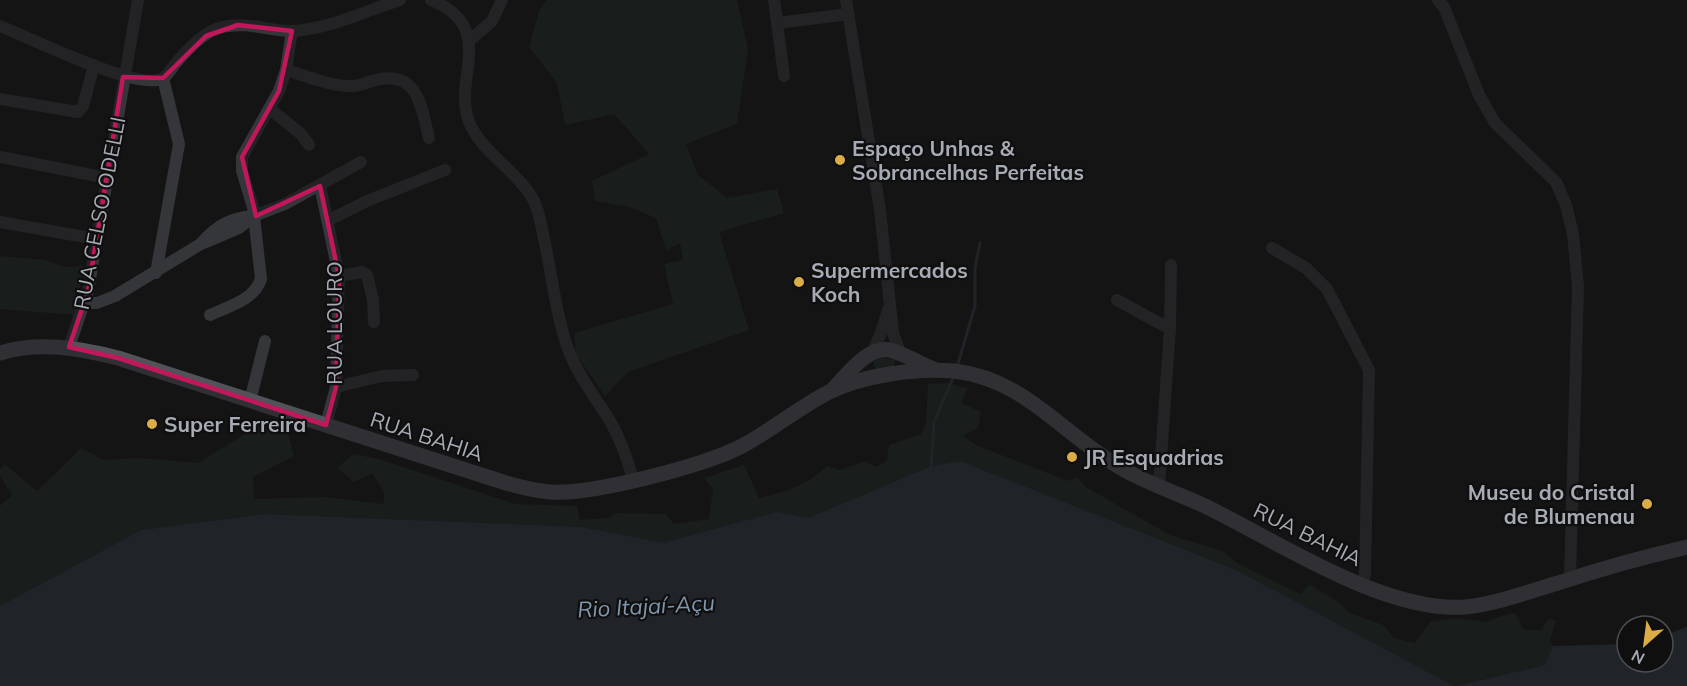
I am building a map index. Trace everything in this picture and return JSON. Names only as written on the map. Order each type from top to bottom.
[{"type":"main road","name":"RUA BAHIA","points":[[0,353],[35,347],[69,347],[118,358],[527,489],[551,492],[579,491],[633,479],[704,461],[740,447],[830,392],[871,355],[886,350],[946,371]]},
{"type":"main road","points":[[871,355],[868,366],[875,377]]},
{"type":"main road","points":[[899,374],[902,364],[901,355]]},
{"type":"main road","name":"RUA BAHIA","points":[[830,392],[875,377],[899,374],[946,371],[995,381],[1026,397],[1108,460],[1361,584],[1413,603],[1464,607],[1510,597],[1687,547]]},
{"type":"street","name":"RUA CELSO ODELLI","points":[[69,347],[86,303],[138,0]]},
{"type":"street","points":[[0,26],[123,77],[141,81],[163,78],[185,52],[218,28],[261,25],[292,31],[326,26],[400,0]]},
{"type":"street","points":[[431,0],[450,12],[463,26],[469,41],[471,60],[465,105],[468,119],[476,134],[532,196],[540,219],[567,345],[578,373],[612,426],[633,479]]},
{"type":"street","points":[[469,41],[492,21],[502,0]]},
{"type":"street","points":[[774,0],[784,76]]},
{"type":"street","points":[[846,0],[880,210],[893,333],[901,355]]},
{"type":"street","points":[[1438,0],[1444,7],[1479,95],[1495,123],[1556,182],[1566,205],[1573,234],[1578,286],[1570,579]]},
{"type":"street","points":[[777,23],[849,14]]},
{"type":"street","points":[[210,315],[250,296],[257,290],[261,279],[254,216],[242,171],[242,157],[270,109],[286,70],[292,31]]},
{"type":"street","points":[[0,99],[78,112],[83,106],[94,65]]},
{"type":"street","points":[[286,70],[340,86],[357,86],[382,78],[402,80],[411,85],[419,98],[429,138]]},
{"type":"street","points":[[156,273],[179,144],[163,78]]},
{"type":"street","points":[[270,109],[301,134],[309,145]]},
{"type":"street","points":[[0,157],[107,177]]},
{"type":"street","points":[[86,303],[97,303],[116,296],[199,245],[239,228],[254,216],[320,186],[361,162]]},
{"type":"street","points":[[329,220],[367,201],[445,170]]},
{"type":"street","name":"RUA LOURO","points":[[320,186],[339,276],[336,387],[326,425]]},
{"type":"street","points":[[0,222],[96,239]]},
{"type":"street","points":[[1272,248],[1306,268],[1327,289],[1369,370],[1365,575],[1361,584]]},
{"type":"street","points":[[1159,486],[1170,329],[1171,265]]},
{"type":"street","points":[[339,276],[362,272],[367,275],[373,300],[374,322]]},
{"type":"street","points":[[1117,300],[1170,329]]},
{"type":"street","points":[[871,355],[881,333],[890,303]]},
{"type":"street","points":[[250,401],[265,341]]},
{"type":"street","points":[[336,387],[382,376],[412,375]]},
{"type":"highlighted area","points":[[238,25],[292,31],[279,91],[242,157],[256,216],[320,186],[339,276],[336,387],[326,425],[118,358],[69,347],[88,291],[123,77],[163,78],[206,36]]},
{"type":"shaded area","points":[[547,0],[737,0],[748,49],[737,124],[686,144],[698,175],[727,198],[777,189],[784,213],[719,232],[749,330],[628,372],[605,396],[576,354],[574,333],[673,304],[664,264],[683,260],[680,243],[666,250],[656,218],[629,207],[595,201],[592,181],[649,154],[614,114],[565,125],[557,83],[529,47],[540,8]]},
{"type":"shaded area","points":[[0,256],[45,260],[65,267],[83,266],[76,315],[0,309]]},
{"type":"shaded area","points":[[881,356],[895,360],[894,368],[879,371],[875,369],[873,362]]},
{"type":"shaded area","points":[[947,383],[968,388],[961,403],[981,412],[978,428],[963,436],[976,445],[1068,481],[1077,477],[1086,487],[1170,535],[1223,551],[1237,563],[1300,594],[1309,584],[1337,601],[1350,613],[1383,625],[1394,638],[1415,643],[1430,622],[1456,618],[1487,622],[1515,613],[1524,630],[1542,630],[1548,619],[1556,620],[1550,641],[1553,646],[1545,665],[1454,686],[1384,650],[929,467],[808,518],[777,512],[663,544],[582,527],[265,514],[141,530],[0,606],[0,506],[12,495],[0,476],[0,469],[5,464],[37,491],[81,448],[104,460],[139,458],[198,463],[258,426],[288,433],[294,456],[253,477],[254,499],[325,497],[384,504],[384,492],[372,473],[354,482],[337,468],[353,454],[379,459],[515,504],[577,506],[580,520],[608,518],[616,513],[666,514],[674,524],[709,519],[713,489],[704,478],[744,465],[759,498],[796,487],[813,478],[827,466],[840,470],[865,461],[875,467],[887,461],[889,445],[921,434],[926,422],[928,384]]},
{"type":"water","name":"Rio Itajaí-Açu","points":[[960,461],[1236,570],[1454,686],[0,686],[0,606],[141,530],[265,514],[582,527],[663,543],[777,512],[808,518],[929,467]]},
{"type":"water","points":[[1687,627],[1687,686],[1455,686],[1545,665],[1553,646],[1615,644],[1615,674],[1675,674],[1675,632]]},
{"type":"waterway","points":[[957,367],[975,306],[975,268],[980,243]]},
{"type":"waterway","points":[[931,471],[934,422],[954,376]]},
{"type":"place","name":"Espaço Unhas & Sobrancelhas Perfeitas","points":[[840,160]]},
{"type":"place","name":"Supermercados Koch","points":[[799,282]]},
{"type":"place","name":"Super Ferreira","points":[[152,424]]},
{"type":"place","name":"JR Esquadrias","points":[[1072,457]]},
{"type":"place","name":"Museu do Cristal de Blumenau","points":[[1647,504]]}]
